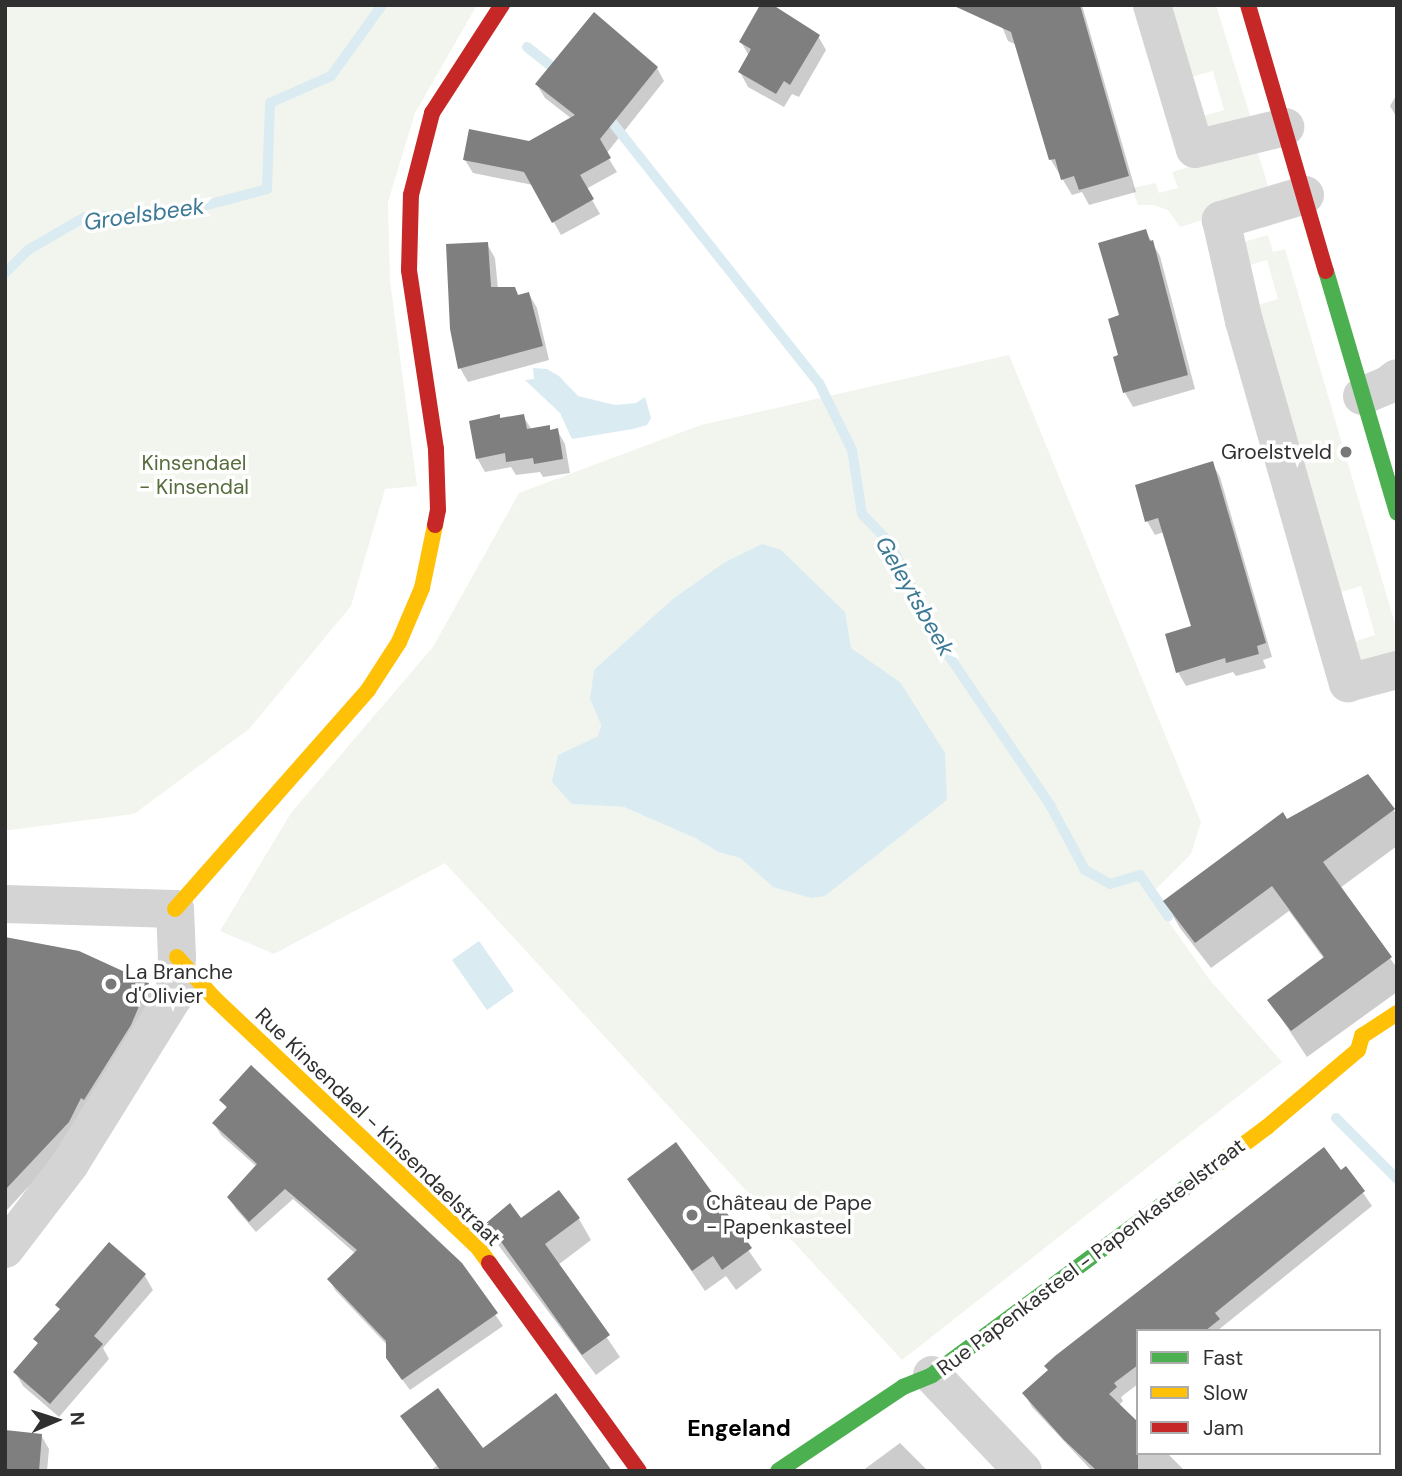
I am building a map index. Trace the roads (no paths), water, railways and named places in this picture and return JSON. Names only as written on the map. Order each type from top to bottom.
[{"type":"street","points":[[5,1249],[70,1164],[174,996],[177,957],[175,909],[368,690],[400,642],[422,588],[438,510],[436,449],[409,270],[411,195],[432,113],[502,5]]},
{"type":"street","points":[[1152,5],[1195,149],[1285,127]]},
{"type":"street","points":[[1248,5],[1397,513]]},
{"type":"street","points":[[1305,195],[1221,220],[1244,321],[1348,683],[1397,670]]},
{"type":"street","points":[[1362,396],[1388,385],[1397,378]]},
{"type":"street","points":[[5,904],[175,909]]},
{"type":"street","name":"Rue Kinsendael - Kinsendaelstraat","points":[[177,957],[214,998],[479,1249],[639,1471]]},
{"type":"street","name":"Rue Papenkasteel - Papenkasteelstraat","points":[[778,1471],[903,1387],[932,1375],[1267,1127],[1358,1050],[1362,1036],[1397,1013]]},
{"type":"street","name":"Rue Papenkasteel - Papenkasteelstraat","points":[[1358,1050],[1370,1051],[1397,1035]]},
{"type":"street","points":[[932,1375],[1023,1471]]},
{"type":"waterway","name":"Groelsbeek","points":[[5,273],[28,250],[85,217],[177,213],[267,189],[270,103],[331,76],[382,5]]},
{"type":"waterway","name":"Geleytsbeek","points":[[527,47],[561,74]]},
{"type":"waterway","name":"Geleytsbeek","points":[[604,112],[819,383],[852,450],[862,514],[890,543],[934,634],[1050,805],[1085,870],[1110,884],[1140,875],[1168,916]]},
{"type":"waterway","name":"Geleytsbeek","points":[[1336,1118],[1397,1179]]},
{"type":"place","name":"Groelstveld","points":[[1346,452]]},
{"type":"place","name":"La Branche d'Olivier","points":[[111,984]]},
{"type":"place","name":"Château de Pape - Papenkasteel","points":[[692,1215]]},
{"type":"district","name":"Engeland","points":[[739,1428]]},
{"type":"park label","name":"Kinsendael - Kinsendal","points":[[194,475]]}]
